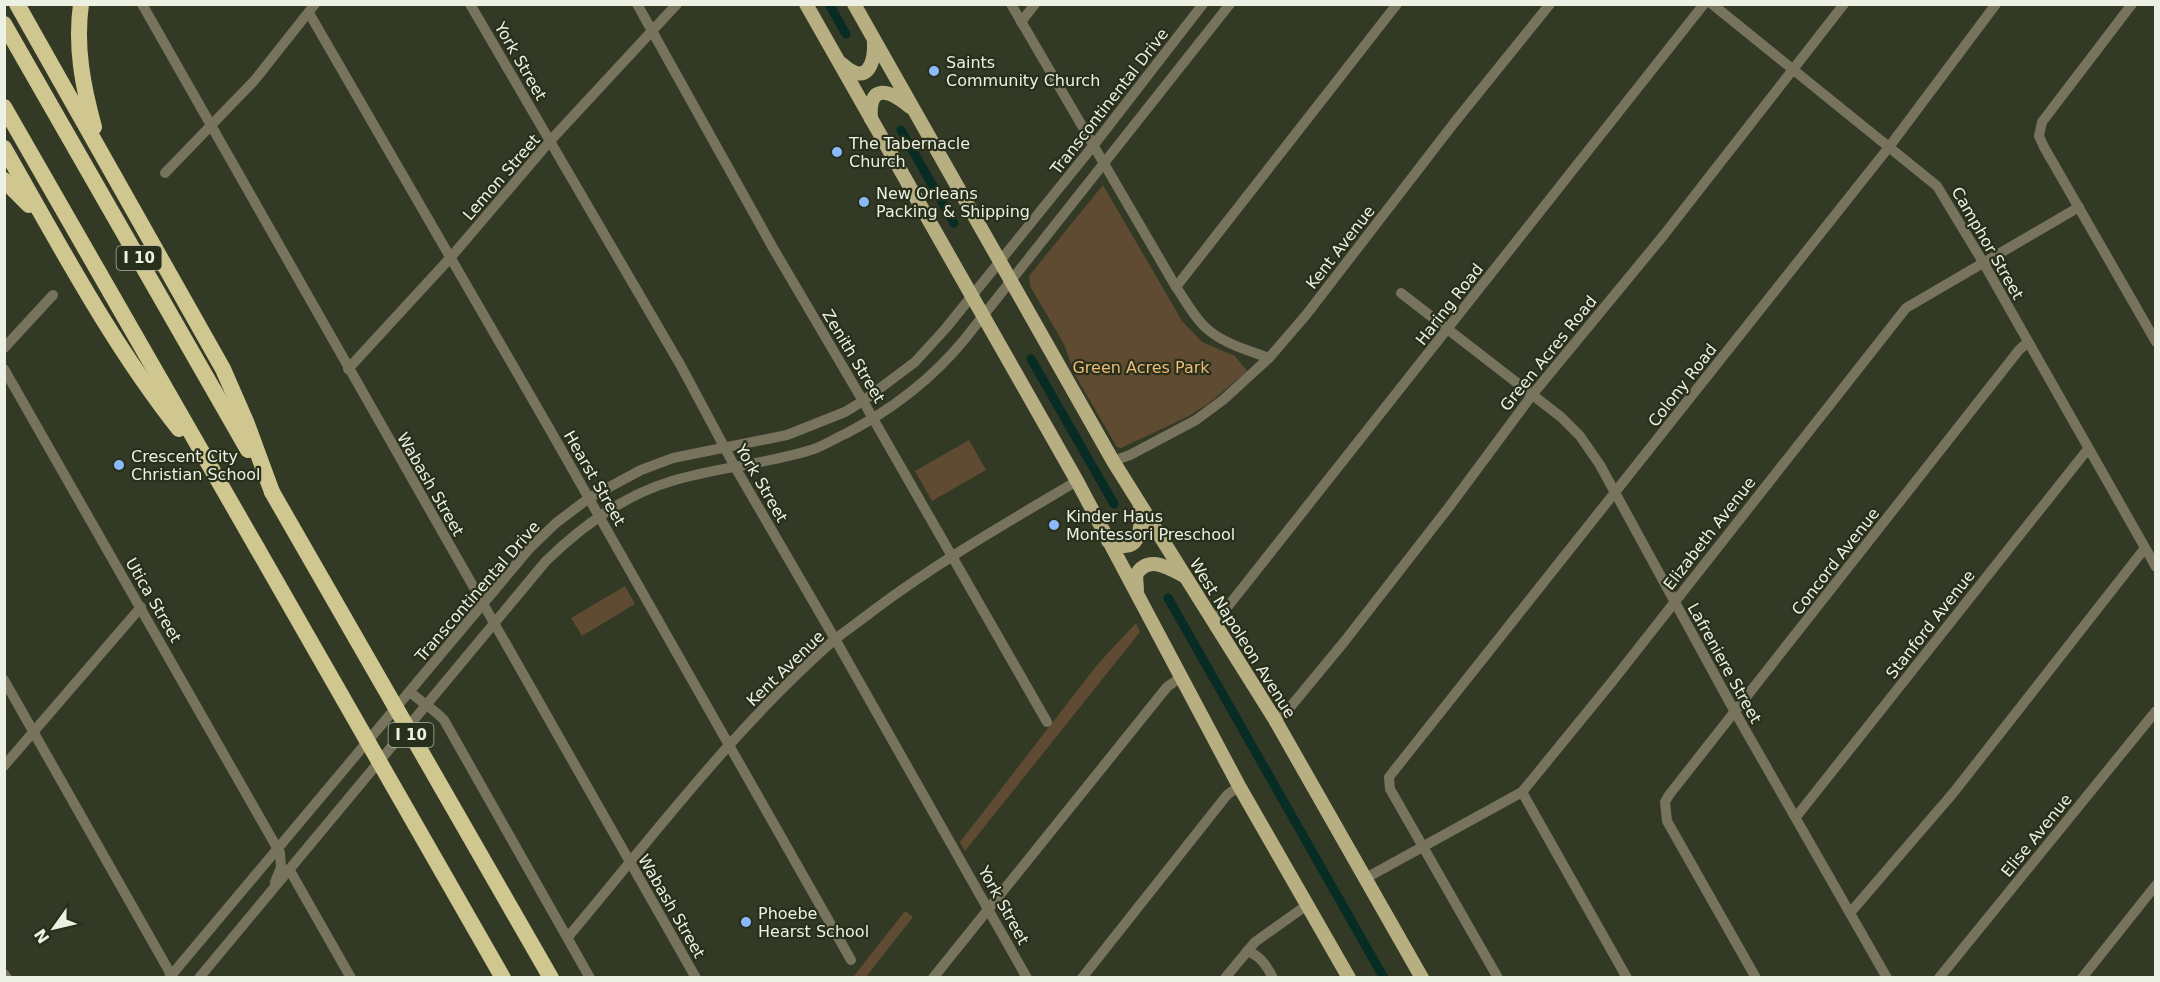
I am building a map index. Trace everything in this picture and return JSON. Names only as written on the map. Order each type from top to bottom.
[{"type":"highway","points":[[17,4],[223,369],[247,424],[272,492]]},
{"type":"highway","points":[[81,4],[78,46],[83,81],[95,128],[114,175]]},
{"type":"highway","name":"I 10","points":[[4,24],[550,978]]},
{"type":"highway","name":"I 10","points":[[4,106],[503,978]]},
{"type":"highway","points":[[4,148],[72,267],[143,382],[214,472]]},
{"type":"highway","points":[[4,180],[35,212],[72,267]]},
{"type":"main road","points":[[806,4],[1077,481],[1239,786],[1348,978]]},
{"type":"main road","name":"West Napoleon Avenue","points":[[854,4],[1113,461],[1274,718],[1422,978]]},
{"type":"main road","points":[[838,61],[857,74],[866,71],[871,66],[875,55],[874,39]]},
{"type":"main road","points":[[871,119],[870,109],[873,99],[882,92],[898,97],[916,112]]},
{"type":"main road","points":[[1108,540],[1118,546],[1131,545],[1137,540],[1140,532],[1140,504]]},
{"type":"main road","points":[[1138,597],[1136,575],[1143,566],[1159,564],[1186,578]]},
{"type":"street","name":"Wabash Street","points":[[142,4],[696,978]]},
{"type":"street","name":"York Street","points":[[470,4],[681,366],[735,467],[836,639],[1027,978]]},
{"type":"street","name":"Zenith Street","points":[[637,4],[773,248],[874,419],[1047,722]]},
{"type":"street","name":"Lemon Street","points":[[348,369],[451,257],[550,141],[677,4]]},
{"type":"street","points":[[1011,4],[1176,287],[1203,325],[1214,335],[1231,344],[1269,358]]},
{"type":"street","points":[[1021,22],[1035,4]]},
{"type":"street","name":"Transcontinental Drive","points":[[171,976],[529,549],[556,523],[589,498],[641,470],[662,462],[787,435],[845,412],[915,362],[971,297],[1093,146],[1203,4]]},
{"type":"street","name":"Transcontinental Drive","points":[[199,978],[546,561],[567,541],[599,516],[648,490],[672,481],[790,456],[817,448],[874,419],[909,395],[945,362],[983,317],[1230,4]]},
{"type":"street","points":[[1176,287],[1397,4]]},
{"type":"street","name":"Kent Avenue","points":[[1113,461],[1130,455],[1196,420],[1223,400],[1269,358],[1306,315],[1454,123],[1550,4]]},
{"type":"street","name":"Haring Road","points":[[1213,619],[1229,605],[1704,4]]},
{"type":"street","name":"Camphor Street","points":[[1712,4],[1937,186],[1983,262],[2156,567]]},
{"type":"street","name":"Green Acres Road","points":[[1274,718],[1287,711],[1344,642],[1532,395],[1663,236],[1844,4]]},
{"type":"street","name":"Colony Road","points":[[1423,847],[1390,789],[1389,782],[1392,772],[1616,494],[1889,147],[1996,4]]},
{"type":"street","points":[[2132,4],[2042,122],[2039,137],[2156,342]]},
{"type":"street","points":[[165,173],[254,81],[312,9]]},
{"type":"street","name":"Hearst Street","points":[[312,9],[851,960]]},
{"type":"street","name":"Elizabeth Avenue","points":[[1366,879],[1522,792],[1906,308],[2079,207]]},
{"type":"street","name":"Lafreniere Street","points":[[1401,293],[1561,417],[1580,436],[1600,465],[1735,712],[1887,978]]},
{"type":"street","points":[[4,348],[54,295]]},
{"type":"street","name":"Concord Avenue","points":[[1756,978],[1667,821],[1666,800],[2019,350],[2028,342]]},
{"type":"street","name":"Utica Street","points":[[4,369],[277,848]]},
{"type":"street","name":"Stanford Avenue","points":[[1796,818],[2088,450]]},
{"type":"street","name":"Kent Avenue","points":[[568,937],[729,746],[779,692],[836,639],[901,590],[952,556],[1077,481]]},
{"type":"street","points":[[1850,913],[1954,792],[2145,548]]},
{"type":"street","points":[[4,765],[141,607]]},
{"type":"street","points":[[933,978],[987,907],[1167,687],[1181,677]]},
{"type":"street","points":[[4,680],[171,976]]},
{"type":"street","points":[[410,692],[426,706],[435,710],[444,720],[590,978]]},
{"type":"street","name":"Elise Avenue","points":[[1939,978],[2156,711]]},
{"type":"street","points":[[1082,978],[1227,795],[1239,786]]},
{"type":"street","points":[[1522,792],[1627,978]]},
{"type":"street","points":[[1423,847],[1498,978]]},
{"type":"street","points":[[274,888],[282,859],[277,848]]},
{"type":"street","points":[[289,870],[351,978]]},
{"type":"street","points":[[2082,978],[2156,885]]},
{"type":"street","points":[[1225,978],[1247,951],[1268,932],[1307,905]]},
{"type":"street","points":[[1247,951],[1257,955],[1274,978]]},
{"type":"street","points":[[4,974],[7,978]]},
{"type":"green space","name":"Green Acres Park","points":[[1103,185],[1182,321],[1202,342],[1235,356],[1247,371],[1208,404],[1187,417],[1121,448],[1117,447],[1074,373],[1064,344],[1030,286],[1029,276]]},
{"type":"green space","points":[[969,440],[986,470],[932,501],[915,471]]},
{"type":"green space","points":[[625,586],[635,604],[582,636],[571,618]]},
{"type":"green space","points":[[1136,623],[1140,632],[965,851],[960,842],[1097,665]]},
{"type":"green space","points":[[905,911],[913,917],[866,977],[853,977]]},
{"type":"waterway","points":[[829,4],[846,34]]},
{"type":"waterway","points":[[901,130],[954,223]]},
{"type":"waterway","points":[[1031,359],[1114,504]]},
{"type":"waterway","points":[[1168,598],[1384,978]]},
{"type":"place","name":"Saints Community Church","points":[[934,71]]},
{"type":"place","name":"The Tabernacle Church","points":[[837,152]]},
{"type":"place","name":"New Orleans Packing & Shipping","points":[[864,202]]},
{"type":"place","name":"Crescent City Christian School","points":[[119,465]]},
{"type":"place","name":"Kinder Haus Montessori Preschool","points":[[1054,525]]},
{"type":"place","name":"Phoebe Hearst School","points":[[746,922]]}]
